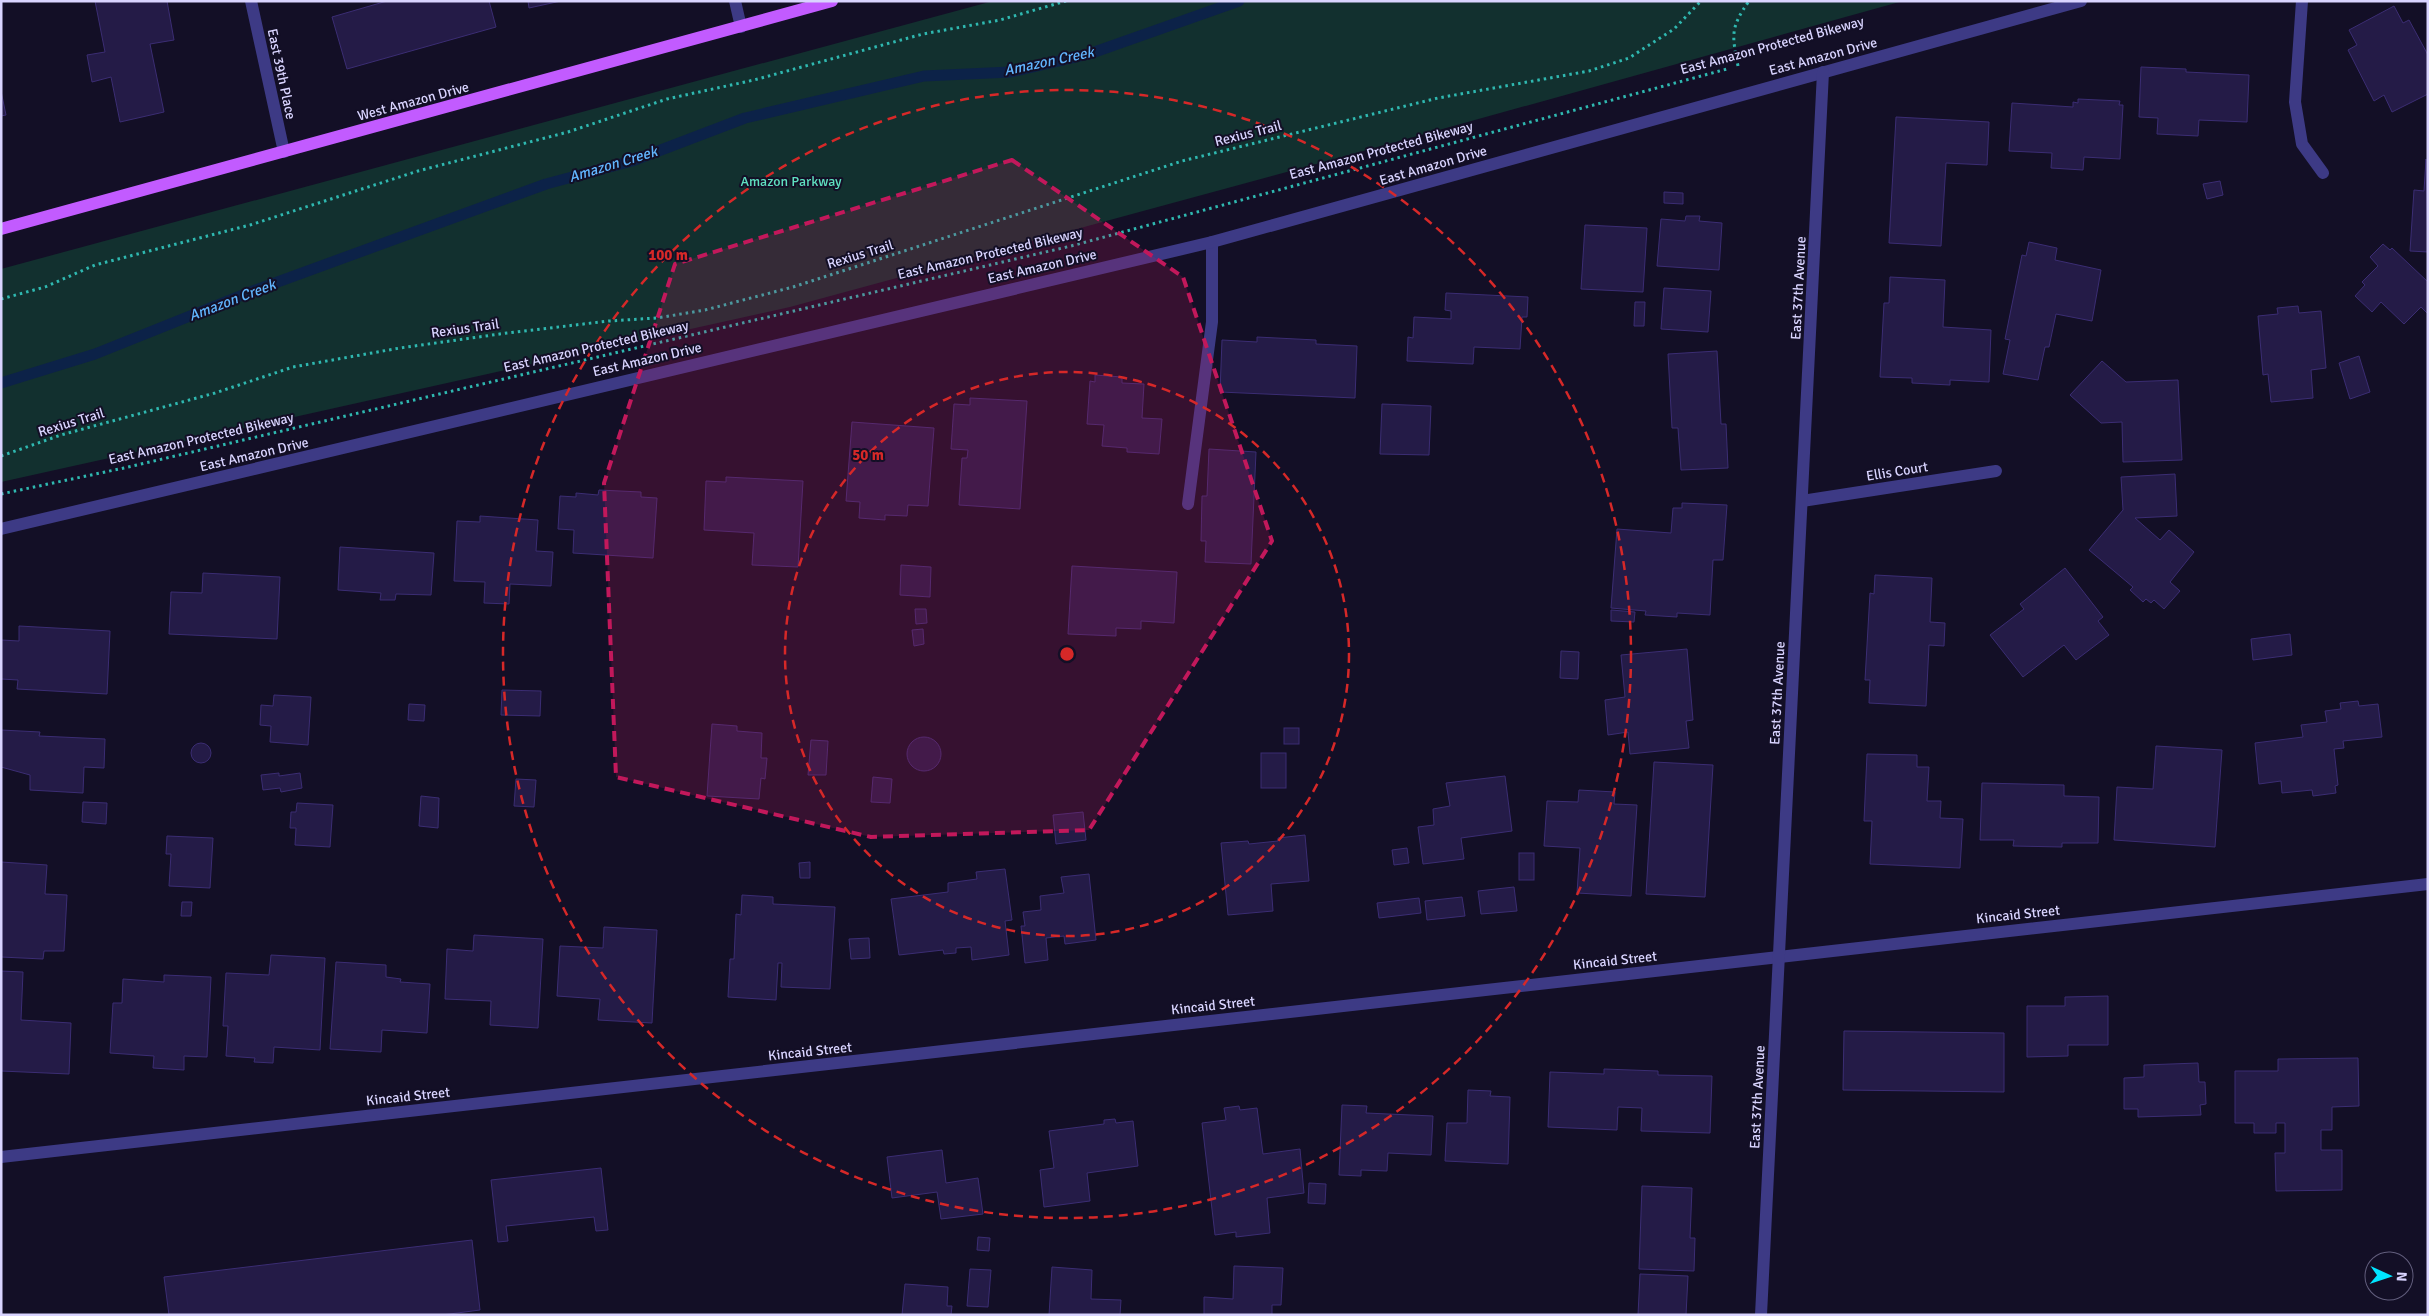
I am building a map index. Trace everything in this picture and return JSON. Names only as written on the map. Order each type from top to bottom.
[{"type":"main road","name":"West Amazon Drive","points":[[1,229],[832,1]]},
{"type":"street","name":"East 39th Place","points":[[251,1],[284,152]]},
{"type":"street","points":[[735,1],[741,27]]},
{"type":"street","name":"East Amazon Drive","points":[[1,529],[1212,242],[2081,1]]},
{"type":"street","points":[[2302,1],[2295,102],[2302,144],[2323,173]]},
{"type":"street","name":"East 37th Avenue","points":[[1761,1315],[1823,72]]},
{"type":"street","points":[[1188,504],[1212,322],[1212,242]]},
{"type":"street","name":"Ellis Court","points":[[1802,501],[1996,470]]},
{"type":"street","name":"Kincaid Street","points":[[1,1157],[2428,884]]},
{"type":"path","points":[[1,299],[45,287],[95,264],[250,225],[418,171],[502,151],[568,132],[667,99],[754,80],[923,34],[1000,20],[1066,1]]},
{"type":"path","name":"Rexius Trail","points":[[1,456],[61,435],[215,394],[293,367],[400,348],[497,334],[609,321],[657,318],[705,310],[784,289],[915,249],[1058,200],[1182,161],[1438,98],[1588,71],[1605,66],[1629,58],[1674,30],[1701,1]]},
{"type":"path","points":[[1738,66],[1733,38],[1736,19],[1749,1]]},
{"type":"path","name":"East Amazon Protected Bikeway","points":[[1,494],[144,464],[1071,246],[1748,64]]},
{"type":"highlighted area","points":[[1012,160],[1183,277],[1272,541],[1089,830],[871,837],[616,777],[604,483],[675,264]]},
{"type":"green space","name":"Amazon Parkway","points":[[993,1],[1903,1],[1342,157],[790,307],[1,482],[1,269]]},
{"type":"building","points":[[95,1],[167,1],[174,40],[150,44],[164,112],[120,122],[111,77],[92,82],[87,55],[105,52]]},
{"type":"building","points":[[387,1],[489,1],[496,27],[347,69],[332,17]]},
{"type":"building","points":[[528,1],[561,1],[529,8]]},
{"type":"building","points":[[2394,6],[2403,23],[2409,20],[2428,55],[2428,94],[2392,112],[2384,95],[2374,101],[2348,50],[2357,45],[2349,30]]},
{"type":"building","points":[[2141,67],[2186,69],[2186,72],[2249,75],[2247,122],[2199,120],[2198,136],[2157,134],[2158,118],[2139,117]]},
{"type":"building","points":[[1,91],[6,115],[1,116]]},
{"type":"building","points":[[2078,99],[2120,101],[2119,105],[2123,105],[2120,159],[2084,157],[2083,170],[2051,168],[2052,153],[2009,151],[2012,103],[2073,107],[2073,102],[2078,103]]},
{"type":"building","points":[[1896,117],[1989,122],[1987,165],[1946,163],[1941,246],[1889,243]]},
{"type":"building","points":[[2426,159],[2428,252],[2410,251],[2414,190],[2424,191]]},
{"type":"building","points":[[2220,181],[2223,195],[2207,199],[2203,184]]},
{"type":"building","points":[[1664,192],[1683,193],[1683,204],[1664,203]]},
{"type":"building","points":[[1686,216],[1700,216],[1699,221],[1722,223],[1719,270],[1657,266],[1661,219],[1685,221]]},
{"type":"building","points":[[1585,225],[1647,228],[1643,292],[1581,289]]},
{"type":"building","points":[[2029,242],[2057,248],[2055,260],[2101,270],[2092,321],[2056,314],[2049,347],[2045,347],[2038,380],[2003,374],[2010,340],[2005,339],[2022,255],[2026,256]]},
{"type":"building","points":[[2383,244],[2390,250],[2392,248],[2428,282],[2428,314],[2421,307],[2404,324],[2381,302],[2372,312],[2355,296],[2365,285],[2362,282],[2378,266],[2370,257]]},
{"type":"building","points":[[1890,277],[1945,280],[1943,327],[1991,330],[1989,382],[1950,380],[1950,385],[1912,383],[1912,378],[1880,377],[1884,303],[1889,303]]},
{"type":"building","points":[[1664,288],[1711,291],[1708,332],[1661,329]]},
{"type":"building","points":[[1446,293],[1528,297],[1527,317],[1522,317],[1520,349],[1474,347],[1473,364],[1407,361],[1408,337],[1413,338],[1414,317],[1451,319],[1451,311],[1445,310]]},
{"type":"building","points":[[1635,302],[1645,302],[1644,326],[1634,326]]},
{"type":"building","points":[[2298,306],[2299,313],[2321,311],[2326,368],[2311,370],[2313,398],[2271,402],[2268,374],[2263,375],[2258,316],[2278,314],[2277,308]]},
{"type":"building","points":[[1257,337],[1316,340],[1316,344],[1357,346],[1355,398],[1220,392],[1222,340],[1257,342]]},
{"type":"building","points":[[1717,351],[1721,424],[1726,424],[1728,468],[1681,470],[1678,428],[1672,428],[1668,354]]},
{"type":"building","points":[[2359,356],[2370,392],[2350,399],[2339,363]]},
{"type":"building","points":[[2102,361],[2126,382],[2178,380],[2182,460],[2123,462],[2122,422],[2101,423],[2070,395]]},
{"type":"building","points":[[1095,375],[1122,377],[1122,383],[1144,384],[1142,418],[1162,419],[1159,454],[1127,452],[1127,448],[1102,446],[1104,425],[1087,424],[1090,381],[1095,382]]},
{"type":"building","points":[[970,398],[1027,401],[1020,509],[959,505],[962,458],[967,458],[968,450],[951,449],[954,404],[970,405]]},
{"type":"building","points":[[1382,404],[1431,406],[1429,455],[1380,454]]},
{"type":"building","points":[[852,422],[934,428],[928,506],[908,505],[907,516],[885,515],[885,520],[859,518],[860,502],[846,501]]},
{"type":"building","points":[[1209,449],[1256,452],[1251,564],[1205,562],[1206,541],[1201,541],[1202,496],[1207,496]]},
{"type":"building","points":[[2175,474],[2177,516],[2135,518],[2160,540],[2169,530],[2194,552],[2170,582],[2180,591],[2164,609],[2154,600],[2151,603],[2146,599],[2143,602],[2130,590],[2133,587],[2089,550],[2123,510],[2121,477]]},
{"type":"building","points":[[726,477],[803,481],[798,567],[752,565],[754,533],[704,530],[706,481],[726,482]]},
{"type":"building","points":[[599,490],[641,492],[641,497],[657,498],[653,558],[573,553],[574,530],[558,529],[560,496],[576,497],[576,493],[598,495]]},
{"type":"building","points":[[1682,503],[1727,505],[1723,560],[1713,560],[1710,615],[1677,613],[1677,617],[1645,615],[1646,611],[1611,608],[1617,529],[1671,533],[1673,508],[1682,508]]},
{"type":"building","points":[[480,516],[538,520],[536,551],[553,552],[551,586],[510,584],[509,604],[484,603],[485,582],[454,581],[457,521],[480,522]]},
{"type":"building","points":[[340,547],[434,553],[431,595],[396,594],[395,600],[380,600],[381,593],[338,590]]},
{"type":"building","points":[[901,565],[931,567],[930,597],[900,595]]},
{"type":"building","points":[[1072,566],[1177,572],[1174,623],[1141,621],[1141,629],[1116,628],[1116,636],[1068,634]]},
{"type":"building","points":[[2065,568],[2103,617],[2098,621],[2109,635],[2076,660],[2064,645],[2023,677],[1990,635],[2024,609],[2020,604]]},
{"type":"building","points":[[203,573],[280,577],[277,639],[169,634],[171,592],[202,593]]},
{"type":"building","points":[[1875,575],[1932,578],[1930,622],[1945,623],[1944,646],[1929,645],[1926,706],[1869,703],[1870,680],[1865,680],[1870,593],[1874,594]]},
{"type":"building","points":[[915,609],[926,609],[927,623],[916,624]]},
{"type":"building","points":[[1611,610],[1635,612],[1634,622],[1611,621]]},
{"type":"building","points":[[19,626],[110,631],[107,694],[17,689],[18,680],[1,679],[1,640],[19,641]]},
{"type":"building","points":[[923,629],[924,644],[914,646],[912,630]]},
{"type":"building","points":[[2290,634],[2292,655],[2253,660],[2251,639]]},
{"type":"building","points":[[1687,649],[1693,720],[1686,721],[1689,748],[1630,754],[1628,732],[1608,735],[1605,700],[1625,697],[1621,655]]},
{"type":"building","points":[[1561,651],[1579,652],[1578,679],[1560,678]]},
{"type":"building","points":[[502,690],[541,691],[540,716],[501,715]]},
{"type":"building","points":[[274,695],[311,697],[308,745],[270,742],[271,726],[260,725],[261,705],[273,706]]},
{"type":"building","points":[[2358,701],[2359,706],[2378,704],[2382,737],[2343,741],[2344,748],[2334,749],[2338,785],[2335,786],[2336,793],[2313,796],[2312,790],[2282,793],[2281,781],[2259,784],[2255,743],[2303,737],[2301,725],[2327,722],[2325,711],[2341,709],[2340,703]]},
{"type":"building","points":[[409,704],[425,705],[424,721],[408,720]]},
{"type":"building","points":[[712,724],[737,726],[737,731],[762,733],[761,758],[767,758],[765,779],[761,778],[759,799],[707,796]]},
{"type":"building","points":[[1284,728],[1299,728],[1299,744],[1284,744]]},
{"type":"building","points":[[1,730],[40,732],[39,736],[105,739],[104,768],[84,767],[83,793],[30,790],[30,775],[1,767]]},
{"type":"building","points":[[924,737],[931,738],[936,742],[940,747],[940,761],[936,766],[931,770],[924,771],[917,770],[912,766],[908,761],[907,754],[908,747],[912,742],[917,738]]},
{"type":"building","points":[[811,740],[828,741],[826,775],[808,775]]},
{"type":"building","points":[[201,743],[208,746],[211,753],[208,760],[201,763],[194,760],[191,753],[194,746]]},
{"type":"building","points":[[2156,746],[2222,750],[2215,847],[2114,840],[2117,787],[2153,789]]},
{"type":"building","points":[[1261,753],[1286,753],[1286,788],[1261,788]]},
{"type":"building","points":[[1867,754],[1917,755],[1917,767],[1929,767],[1927,801],[1941,801],[1940,818],[1963,819],[1960,868],[1870,864],[1872,821],[1864,821]]},
{"type":"building","points":[[1654,762],[1713,765],[1705,897],[1646,894]]},
{"type":"building","points":[[279,773],[279,776],[300,773],[302,788],[281,792],[280,788],[263,790],[261,775]]},
{"type":"building","points":[[1505,776],[1512,831],[1461,838],[1464,859],[1423,864],[1418,827],[1434,825],[1433,809],[1450,806],[1446,783]]},
{"type":"building","points":[[873,777],[892,779],[890,803],[871,802]]},
{"type":"building","points":[[516,779],[536,780],[534,807],[514,806]]},
{"type":"building","points":[[1982,783],[2064,785],[2064,796],[2099,797],[2098,843],[2062,843],[2062,847],[2013,846],[2014,840],[1980,840]]},
{"type":"building","points":[[1579,790],[1615,792],[1614,804],[1637,805],[1631,896],[1577,893],[1580,848],[1544,846],[1547,801],[1578,802]]},
{"type":"building","points":[[421,796],[439,798],[438,828],[419,826]]},
{"type":"building","points":[[83,802],[107,803],[106,824],[82,822]]},
{"type":"building","points":[[297,803],[333,805],[330,847],[295,845],[296,828],[290,828],[291,812],[296,812]]},
{"type":"building","points":[[1083,812],[1086,840],[1056,844],[1053,815]]},
{"type":"building","points":[[1305,835],[1309,881],[1271,884],[1273,911],[1228,915],[1221,843],[1248,841],[1249,844],[1278,841],[1278,838]]},
{"type":"building","points":[[167,836],[213,838],[210,888],[169,886],[171,854],[166,854]]},
{"type":"building","points":[[1407,848],[1409,863],[1394,865],[1392,850]]},
{"type":"building","points":[[1519,853],[1534,853],[1534,880],[1519,880]]},
{"type":"building","points":[[1,862],[47,865],[45,894],[67,895],[64,951],[44,951],[43,959],[1,957]]},
{"type":"building","points":[[810,862],[810,878],[800,878],[799,863]]},
{"type":"building","points":[[1005,869],[1012,920],[1005,921],[1009,955],[972,960],[971,947],[956,948],[956,953],[944,954],[943,950],[899,955],[891,899],[948,892],[948,883],[977,879],[976,872]]},
{"type":"building","points":[[1089,874],[1096,940],[1065,944],[1064,936],[1046,938],[1048,960],[1025,963],[1021,926],[1025,926],[1023,912],[1041,910],[1040,896],[1064,893],[1061,877]]},
{"type":"building","points":[[1514,887],[1517,911],[1481,914],[1478,891]]},
{"type":"building","points":[[742,895],[773,897],[773,904],[835,907],[830,989],[781,987],[782,963],[778,963],[776,1000],[728,997],[730,959],[734,959],[736,914],[741,915]]},
{"type":"building","points":[[1462,897],[1465,916],[1427,920],[1425,901]]},
{"type":"building","points":[[1419,898],[1421,913],[1379,918],[1377,903]]},
{"type":"building","points":[[182,902],[192,902],[191,916],[181,916]]},
{"type":"building","points":[[604,927],[657,930],[652,1023],[598,1020],[600,999],[557,996],[560,946],[603,948]]},
{"type":"building","points":[[474,935],[543,939],[538,1028],[490,1025],[491,1001],[445,999],[447,949],[473,951]]},
{"type":"building","points":[[869,938],[870,958],[851,959],[849,939]]},
{"type":"building","points":[[271,955],[325,958],[320,1050],[274,1047],[273,1063],[254,1062],[255,1058],[226,1056],[228,1026],[223,1026],[226,973],[269,975]]},
{"type":"building","points":[[336,962],[386,965],[386,977],[401,979],[400,982],[430,984],[427,1033],[382,1030],[381,1052],[330,1049]]},
{"type":"building","points":[[1,971],[23,972],[21,1020],[71,1023],[69,1074],[1,1071]]},
{"type":"building","points":[[164,975],[211,977],[207,1057],[184,1056],[184,1070],[153,1068],[154,1056],[110,1053],[113,1003],[122,1003],[123,979],[164,982]]},
{"type":"building","points":[[2108,996],[2108,1045],[2068,1045],[2068,1056],[2027,1057],[2027,1006],[2065,1006],[2065,997]]},
{"type":"building","points":[[1844,1031],[2004,1033],[2004,1092],[1843,1090]]},
{"type":"building","points":[[2358,1058],[2359,1106],[2332,1107],[2332,1130],[2321,1130],[2321,1150],[2342,1150],[2342,1190],[2276,1191],[2275,1153],[2285,1153],[2285,1123],[2276,1123],[2276,1133],[2254,1133],[2254,1123],[2235,1123],[2235,1071],[2278,1071],[2278,1059]]},
{"type":"building","points":[[2198,1063],[2199,1082],[2205,1082],[2206,1104],[2200,1105],[2201,1115],[2138,1117],[2138,1109],[2124,1109],[2124,1078],[2144,1077],[2144,1065]]},
{"type":"building","points":[[1604,1069],[1658,1071],[1658,1075],[1712,1076],[1710,1133],[1641,1131],[1642,1108],[1618,1107],[1617,1130],[1548,1127],[1550,1072],[1604,1074]]},
{"type":"building","points":[[1468,1090],[1491,1091],[1490,1096],[1510,1097],[1508,1164],[1445,1161],[1447,1123],[1467,1123]]},
{"type":"building","points":[[1342,1105],[1367,1106],[1366,1113],[1433,1116],[1431,1155],[1388,1153],[1387,1171],[1361,1170],[1361,1176],[1339,1175]]},
{"type":"building","points":[[1239,1106],[1240,1110],[1257,1108],[1263,1154],[1300,1149],[1304,1193],[1267,1198],[1270,1233],[1236,1237],[1236,1232],[1215,1235],[1202,1123],[1226,1120],[1224,1108]]},
{"type":"building","points":[[1115,1119],[1116,1123],[1133,1121],[1138,1166],[1087,1173],[1090,1201],[1044,1207],[1040,1170],[1054,1168],[1049,1131],[1104,1124],[1104,1120]]},
{"type":"building","points":[[942,1150],[946,1183],[978,1178],[983,1214],[941,1219],[937,1192],[892,1198],[887,1157]]},
{"type":"building","points":[[601,1168],[608,1230],[596,1231],[594,1217],[506,1226],[508,1241],[498,1242],[491,1180]]},
{"type":"building","points":[[1309,1183],[1326,1184],[1325,1204],[1308,1203]]},
{"type":"building","points":[[1642,1186],[1692,1188],[1690,1238],[1695,1238],[1694,1271],[1639,1269]]},
{"type":"building","points":[[978,1237],[990,1238],[989,1251],[977,1250]]},
{"type":"building","points":[[472,1240],[480,1310],[442,1315],[169,1315],[164,1277]]},
{"type":"building","points":[[1234,1266],[1283,1268],[1281,1305],[1272,1305],[1272,1315],[1204,1315],[1204,1297],[1233,1299]]},
{"type":"building","points":[[1052,1267],[1092,1270],[1091,1299],[1121,1300],[1120,1315],[1049,1315]]},
{"type":"building","points":[[970,1269],[991,1270],[988,1307],[967,1306]]},
{"type":"building","points":[[1640,1274],[1688,1276],[1686,1315],[1638,1315]]},
{"type":"building","points":[[905,1284],[948,1287],[947,1306],[952,1306],[951,1315],[902,1315]]},
{"type":"waterway","name":"Amazon Creek","points":[[1,383],[95,354],[250,292],[546,184],[632,161],[745,118],[924,76],[1011,72],[1089,54],[1239,1]]}]
